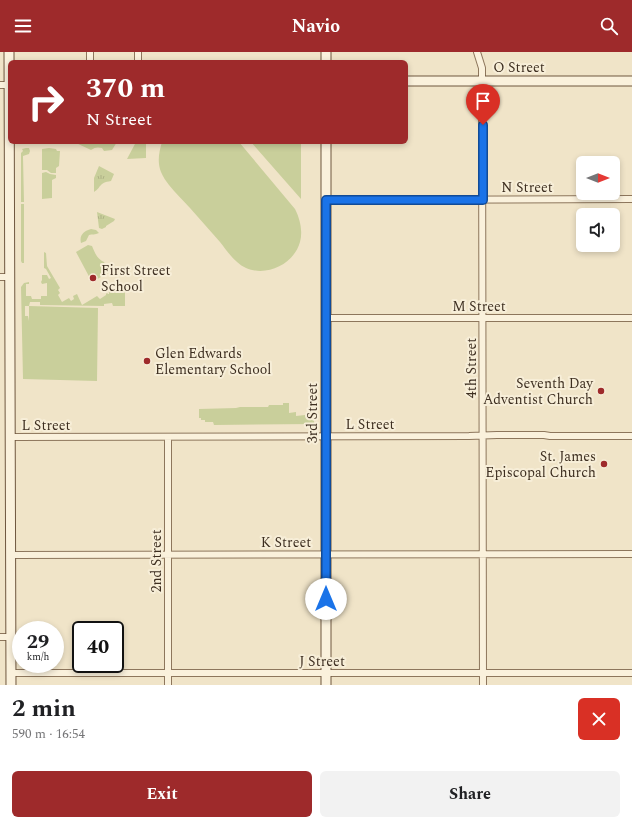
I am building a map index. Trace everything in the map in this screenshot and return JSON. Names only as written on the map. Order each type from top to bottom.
[{"type":"street","name":"4th Street","points":[[477,52],[482,68],[483,685]]},
{"type":"street","points":[[8,63],[6,85],[10,277],[11,685]]},
{"type":"street","name":"O Street","points":[[408,81],[632,81]]},
{"type":"street","name":"3rd Street","points":[[326,144],[326,685]]},
{"type":"street","name":"N Street","points":[[326,200],[632,199]]},
{"type":"street","points":[[0,277],[10,277]]},
{"type":"street","name":"M Street","points":[[326,318],[632,318]]},
{"type":"street","name":"L Street","points":[[11,437],[497,435],[632,436]]},
{"type":"street","name":"2nd Street","points":[[168,437],[168,685]]},
{"type":"street","name":"K Street","points":[[11,555],[632,554]]},
{"type":"street","points":[[0,637],[11,637]]},
{"type":"street","name":"J Street","points":[[11,673],[632,673]]},
{"type":"green space","points":[[78,144],[116,144],[112,150],[104,151],[99,147],[91,150]]},
{"type":"green space","points":[[135,144],[146,144],[146,158],[127,159]]},
{"type":"green space","points":[[161,144],[241,144],[295,209],[300,221],[301,234],[297,250],[292,257],[279,267],[262,271],[246,268],[238,263],[165,179],[160,168],[159,153]]},
{"type":"green space","points":[[253,144],[301,144],[301,199]]},
{"type":"green space","points":[[29,148],[30,151],[29,154],[23,156],[24,202],[21,202],[21,153],[23,151],[22,149]]},
{"type":"green space","points":[[49,148],[60,151],[59,166],[56,168],[56,173],[42,170],[42,149]]},
{"type":"green space","points":[[99,166],[114,174],[111,181],[102,184],[94,192],[94,178]]},
{"type":"green space","points":[[46,172],[56,175],[56,178],[52,180],[52,198],[42,199],[42,173]]},
{"type":"green space","points":[[21,204],[24,204],[24,263],[21,261]]},
{"type":"green space","points":[[97,212],[115,219],[106,227],[102,229],[99,228]]},
{"type":"green space","points":[[91,229],[96,230],[99,233],[89,235],[86,241],[81,243],[83,234]]},
{"type":"green space","points":[[88,245],[92,246],[96,256],[104,262],[110,272],[92,282],[76,252]]},
{"type":"green space","points":[[44,252],[46,253],[47,266],[60,288],[58,290],[60,293],[58,295],[62,302],[69,298],[71,301],[74,299],[73,296],[77,294],[82,305],[97,296],[100,299],[107,293],[109,294],[109,292],[125,284],[125,306],[113,306],[112,303],[104,304],[104,306],[40,305],[40,302],[30,302],[29,306],[98,308],[97,381],[23,379],[21,287],[24,283],[29,282],[29,284],[26,284],[26,296],[31,296],[32,299],[41,299],[41,296],[47,296],[47,283],[42,284],[42,275],[47,275],[49,279],[51,278],[44,268]],"holes":[[[25,306],[29,306],[29,321],[28,316],[25,316]]]},
{"type":"green space","points":[[283,403],[289,403],[289,413],[296,412],[296,416],[314,412],[314,424],[214,425],[213,422],[205,422],[205,420],[201,420],[201,418],[199,418],[199,409],[268,407],[269,405],[283,405]]},
{"type":"place","name":"First Street School","points":[[93,278]]},
{"type":"place","name":"Glen Edwards Elementary School","points":[[147,361]]},
{"type":"place","name":"Seventh Day Adventist Church","points":[[601,391]]},
{"type":"place","name":"St. James Episcopal Church","points":[[604,464]]},
{"type":"route","points":[[326,599],[326,200],[483,200],[483,125]]}]
